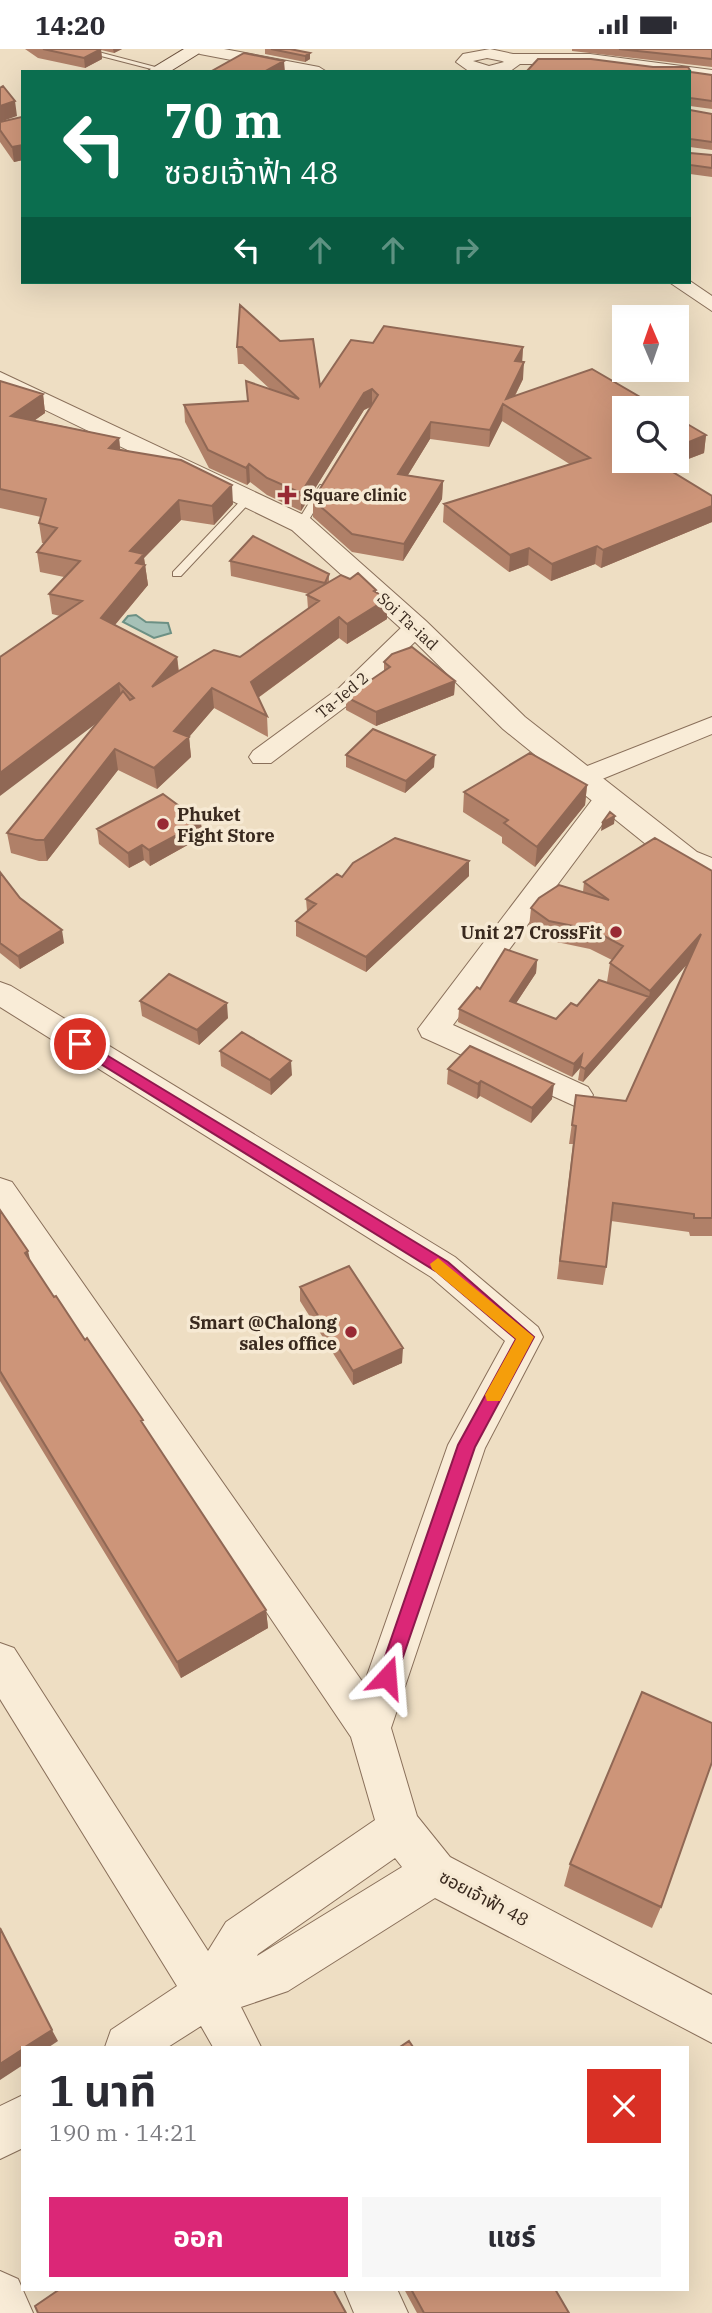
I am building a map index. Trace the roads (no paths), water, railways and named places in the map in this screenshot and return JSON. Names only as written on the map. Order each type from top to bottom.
[{"type":"street","points":[[146,69],[188,51],[299,70]]},
{"type":"street","points":[[188,51],[254,70]]},
{"type":"street","points":[[446,69],[466,65],[468,57],[494,54],[511,59],[590,59],[674,70]]},
{"type":"street","points":[[691,72],[712,75]]},
{"type":"street","points":[[681,284],[712,305]]},
{"type":"street","name":"Soi Ta-iad","points":[[0,379],[250,497],[301,524],[416,627],[514,723],[685,859],[712,870]]},
{"type":"street","name":"Ta-Ied 2","points":[[262,757],[348,693],[416,627]]},
{"type":"street","points":[[581,778],[712,725]]},
{"type":"street","points":[[577,1095],[433,1029],[608,799]]},
{"type":"street","points":[[0,993],[443,1267],[525,1337],[467,1445],[370,1728]]},
{"type":"street","name":"ซอยเจ้าฟ้า 48","points":[[0,1191],[370,1728],[400,1829],[434,1873],[712,2020]]},
{"type":"street","points":[[0,1662],[208,1993],[237,2046]]},
{"type":"street","points":[[208,1993],[242,1938],[400,1829]]},
{"type":"street","points":[[129,2046],[208,1993],[272,1975],[434,1873]]},
{"type":"street","points":[[0,2135],[21,2120]]},
{"type":"street","points":[[370,2291],[382,2313]]},
{"type":"street","points":[[0,2297],[7,2313]]},
{"type":"lane","points":[[78,49],[146,69]]},
{"type":"lane","points":[[301,524],[329,479]]},
{"type":"lane","points":[[177,574],[250,497]]},
{"type":"place","name":"Square clinic","points":[[287,495]]},
{"type":"place","name":"Phuket Fight Store","points":[[163,824]]},
{"type":"place","name":"Unit 27 CrossFit","points":[[616,932]]},
{"type":"place","name":"Smart @Chalong sales office","points":[[351,1332]]}]
